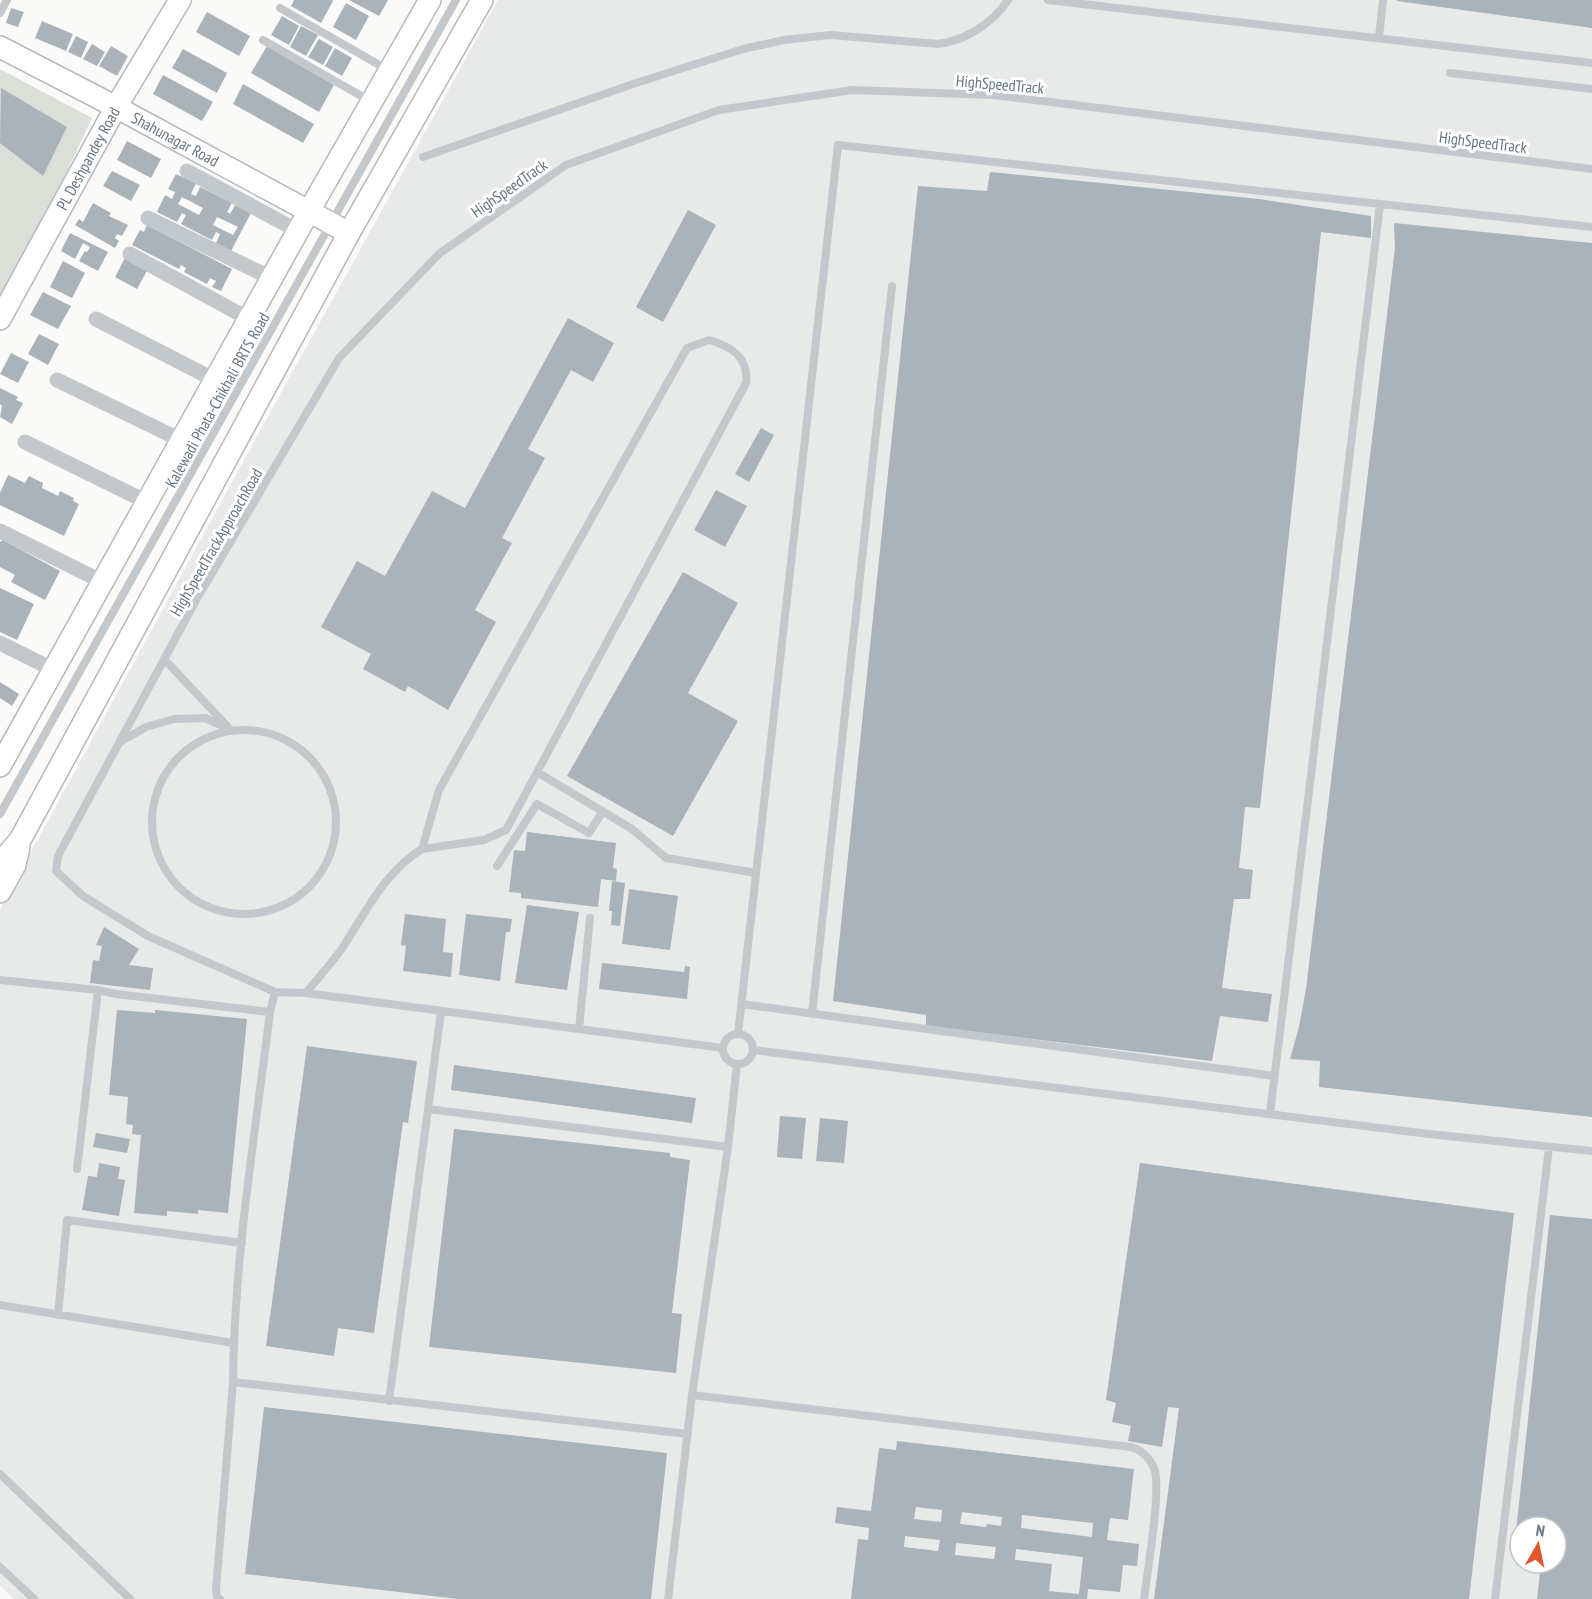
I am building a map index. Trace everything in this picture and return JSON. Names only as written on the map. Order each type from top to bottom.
[{"type":"main road","name":"PL Deshpandey Road","points":[[0,319],[116,107],[180,0]]},
{"type":"main road","points":[[0,766],[309,211],[430,0]]},
{"type":"main road","points":[[0,862],[20,840],[340,229],[482,0]]},
{"type":"main road","name":"Shahunagar Road","points":[[0,47],[116,107],[340,229]]},
{"type":"main road","points":[[0,892],[15,865],[20,840]]},
{"type":"street","points":[[187,171],[298,231]]},
{"type":"street","points":[[148,218],[272,278]]},
{"type":"street","points":[[130,254],[249,319]]},
{"type":"street","points":[[96,319],[215,380]]},
{"type":"street","points":[[57,380],[181,440]]},
{"type":"street","points":[[25,442],[147,502]]},
{"type":"street","points":[[0,531],[103,582]]},
{"type":"street","points":[[0,643],[54,670]]},
{"type":"lane","points":[[0,13],[7,0]]},
{"type":"lane","name":"Kalewadi Phata-Chikhali BRTS Road","points":[[0,814],[340,229],[456,0]]},
{"type":"lane","points":[[423,157],[636,83],[743,49],[784,40],[830,35],[938,44],[951,43],[987,23],[1008,0]]},
{"type":"lane","points":[[1048,0],[1592,63]]},
{"type":"lane","points":[[1379,38],[1383,0]]},
{"type":"lane","points":[[280,8],[389,70]]},
{"type":"lane","points":[[263,39],[372,101]]},
{"type":"lane","points":[[1450,73],[1592,89]]},
{"type":"lane","name":"HighSpeedTrack","points":[[440,253],[566,165],[719,110],[852,90],[994,95],[1592,169]]},
{"type":"lane","points":[[738,1034],[838,145],[1592,227]]},
{"type":"lane","points":[[1270,1114],[1380,204]]},
{"type":"lane","name":"HighSpeedTrackApproachRoad","points":[[275,992],[148,936],[83,896],[56,871],[58,856],[195,602],[339,358],[440,253]]},
{"type":"lane","points":[[812,1014],[892,286]]},
{"type":"lane","points":[[306,993],[339,952],[370,904],[405,859],[422,849],[484,840],[506,830],[746,383],[748,372],[731,348],[709,340],[687,348],[439,790],[422,849]]},
{"type":"lane","points":[[164,659],[231,730]]},
{"type":"lane","points":[[119,743],[146,727],[174,719],[205,718],[231,730],[262,731],[291,741],[314,760],[330,785],[337,814],[335,844],[323,872],[304,894],[278,909],[248,915],[217,911],[189,897],[167,874],[154,846],[151,815],[159,784],[176,758],[201,740],[231,730]]},
{"type":"lane","points":[[537,772],[632,829],[666,858],[756,873]]},
{"type":"lane","points":[[497,867],[537,804],[589,833],[603,811]]},
{"type":"lane","points":[[579,1029],[590,918]]},
{"type":"lane","points":[[0,980],[270,1012]]},
{"type":"lane","points":[[77,1169],[98,990]]},
{"type":"lane","points":[[220,1599],[216,1590],[242,1242],[270,1012],[275,992],[306,993],[723,1048]]},
{"type":"lane","points":[[741,1004],[1275,1076]]},
{"type":"lane","points":[[389,1401],[441,1012]]},
{"type":"lane","points":[[738,1034],[749,1038],[753,1050],[747,1061],[737,1064],[729,1061],[723,1053],[723,1048],[729,1036],[738,1034]]},
{"type":"lane","points":[[753,1050],[1429,1134],[1592,1151]]},
{"type":"lane","points":[[668,1599],[692,1395],[728,1148],[737,1064]]},
{"type":"lane","points":[[428,1109],[728,1148]]},
{"type":"lane","points":[[1495,1599],[1549,1146]]},
{"type":"lane","points":[[58,1315],[67,1220],[242,1242]]},
{"type":"lane","points":[[0,1305],[234,1343]]},
{"type":"lane","points":[[233,1382],[688,1434]]},
{"type":"lane","points":[[692,1395],[1119,1445],[1141,1450],[1155,1470],[1157,1488],[1144,1599]]},
{"type":"lane","points":[[0,1474],[130,1599]]},
{"type":"lane","points":[[0,1567],[34,1599]]},
{"type":"shaded area","points":[[498,0],[1592,0],[1592,1599],[14,1599],[0,1586],[0,909],[239,469]]},
{"type":"shaded area","points":[[0,69],[92,118],[0,314]]},
{"type":"building","points":[[294,0],[333,1],[321,23],[291,6]]},
{"type":"building","points":[[349,0],[388,0],[379,16]]},
{"type":"building","points":[[1592,0],[1592,28],[1397,1]]},
{"type":"building","points":[[346,3],[369,16],[356,40],[333,27]]},
{"type":"building","points":[[11,8],[24,12],[18,27],[6,23]]},
{"type":"building","points":[[207,12],[250,36],[239,56],[196,32]]},
{"type":"building","points":[[282,16],[299,26],[289,45],[271,35]]},
{"type":"building","points":[[42,21],[73,34],[66,51],[35,38]]},
{"type":"building","points":[[301,26],[318,35],[306,56],[290,47]]},
{"type":"building","points":[[76,36],[88,42],[81,58],[68,52]]},
{"type":"building","points":[[319,39],[333,47],[323,65],[308,57]]},
{"type":"building","points":[[92,44],[105,52],[97,66],[83,59]]},
{"type":"building","points":[[111,46],[128,56],[117,76],[99,66]]},
{"type":"building","points":[[267,46],[334,85],[319,112],[251,73]]},
{"type":"building","points":[[335,48],[352,58],[342,76],[325,66]]},
{"type":"building","points":[[183,49],[227,73],[217,93],[172,68]]},
{"type":"building","points":[[163,75],[213,102],[202,121],[153,94]]},
{"type":"building","points":[[243,84],[314,124],[303,143],[233,104]]},
{"type":"building","points":[[1,88],[67,127],[43,176],[0,143]]},
{"type":"building","points":[[127,141],[161,159],[151,178],[117,160]]},
{"type":"building","points":[[112,171],[140,185],[131,201],[103,186]]},
{"type":"building","points":[[990,172],[1259,199],[1371,216],[1371,238],[1321,232],[1260,808],[1245,807],[1239,868],[1253,870],[1250,899],[1234,899],[1222,988],[1272,994],[1268,1022],[1220,1016],[1212,1061],[926,1026],[926,1015],[833,1001],[918,186],[987,191]]},
{"type":"building","points":[[176,174],[196,183],[191,194],[196,196],[200,187],[232,203],[227,212],[230,214],[235,205],[251,213],[231,251],[216,243],[220,234],[216,232],[212,240],[181,224],[186,215],[182,213],[177,222],[157,212],[165,195],[172,199],[175,192],[168,189]],"holes":[[[182,197],[203,208],[199,215],[178,204]],[[217,217],[238,227],[233,235],[213,225]]]},
{"type":"building","points":[[93,203],[111,213],[109,216],[128,225],[122,236],[117,234],[115,238],[119,241],[115,248],[75,225],[79,219],[83,222]]},
{"type":"building","points":[[688,210],[716,225],[663,322],[636,307]]},
{"type":"building","points":[[1394,223],[1592,243],[1592,1117],[1319,1087],[1320,1061],[1290,1059],[1306,989],[1395,248]]},
{"type":"building","points":[[147,225],[232,269],[221,291],[212,287],[216,281],[210,278],[207,284],[184,272],[186,268],[181,265],[179,269],[132,245],[140,230],[144,232]]},
{"type":"building","points":[[70,233],[108,252],[98,271],[79,261],[90,247],[83,243],[75,259],[61,251]]},
{"type":"building","points":[[126,256],[149,267],[137,289],[115,277]]},
{"type":"building","points":[[63,261],[85,273],[72,298],[50,287]]},
{"type":"building","points":[[43,292],[71,306],[58,329],[30,315]]},
{"type":"building","points":[[568,318],[614,343],[593,382],[571,370],[528,449],[545,458],[502,538],[512,543],[475,610],[496,622],[448,710],[408,686],[405,692],[363,669],[371,654],[321,627],[357,561],[385,576],[432,491],[465,508]]},
{"type":"building","points":[[39,334],[59,344],[48,365],[28,354]]},
{"type":"building","points":[[11,353],[29,362],[18,383],[0,374]]},
{"type":"building","points":[[0,388],[18,397],[16,400],[23,403],[12,424],[0,417],[2,406]]},
{"type":"building","points":[[761,428],[774,435],[749,482],[735,474]]},
{"type":"building","points":[[8,475],[25,483],[29,476],[43,483],[42,488],[58,496],[60,491],[74,498],[73,501],[79,504],[64,536],[0,505],[0,493]]},
{"type":"building","points":[[716,490],[747,506],[725,547],[694,530]]},
{"type":"building","points":[[3,540],[60,571],[45,600],[11,582],[15,575],[0,567],[0,542]]},
{"type":"building","points":[[683,572],[738,603],[688,693],[738,721],[673,836],[567,776]]},
{"type":"building","points":[[0,588],[34,604],[17,640],[0,632]]},
{"type":"building","points":[[0,682],[19,694],[12,706],[0,698]]},
{"type":"building","points":[[527,832],[616,843],[613,868],[617,869],[616,881],[601,879],[598,907],[521,898],[521,893],[509,892],[514,850],[525,851]]},
{"type":"building","points":[[612,881],[625,883],[620,926],[611,925],[612,911],[609,911]]},
{"type":"building","points":[[629,889],[678,896],[670,950],[622,944]]},
{"type":"building","points":[[527,905],[579,912],[567,990],[515,983]]},
{"type":"building","points":[[405,914],[446,919],[443,952],[453,953],[451,977],[403,971],[406,946],[401,945]]},
{"type":"building","points":[[466,914],[512,919],[510,932],[506,932],[500,981],[459,975]]},
{"type":"building","points":[[104,927],[139,949],[129,965],[153,968],[150,990],[90,983],[93,960],[99,961],[102,946],[96,945]]},
{"type":"building","points":[[602,963],[684,972],[685,966],[690,967],[687,999],[599,989]]},
{"type":"building","points":[[117,1010],[155,1013],[155,1010],[247,1019],[228,1213],[198,1210],[198,1214],[167,1211],[167,1216],[134,1213],[141,1135],[132,1134],[133,1125],[126,1124],[128,1097],[109,1095]]},
{"type":"building","points":[[307,1046],[417,1061],[408,1123],[403,1122],[374,1333],[338,1328],[334,1356],[266,1346]]},
{"type":"building","points":[[454,1065],[696,1098],[692,1123],[451,1090]]},
{"type":"building","points":[[780,1116],[806,1118],[802,1159],[777,1157]]},
{"type":"building","points":[[820,1118],[848,1121],[844,1163],[816,1161]]},
{"type":"building","points":[[454,1129],[670,1153],[670,1157],[690,1160],[672,1313],[682,1314],[676,1373],[429,1347]]},
{"type":"building","points":[[96,1133],[130,1139],[127,1153],[93,1147]]},
{"type":"building","points":[[99,1163],[120,1167],[118,1179],[125,1180],[119,1216],[82,1210],[88,1176],[97,1177]]},
{"type":"building","points":[[1140,1163],[1514,1213],[1469,1599],[1154,1599],[1179,1408],[1168,1407],[1162,1447],[1128,1441],[1131,1426],[1112,1422],[1116,1403],[1106,1400]]},
{"type":"building","points":[[1550,1215],[1592,1219],[1592,1599],[1537,1599],[1540,1575],[1568,1575],[1568,1515],[1518,1515]]},
{"type":"building","points":[[264,1407],[667,1453],[651,1599],[458,1599],[245,1574]]},
{"type":"building","points":[[897,1441],[1134,1469],[1128,1520],[1110,1518],[1107,1540],[1139,1544],[1137,1566],[1123,1565],[1120,1592],[1088,1589],[1087,1599],[851,1599],[858,1539],[868,1540],[869,1528],[835,1523],[837,1507],[871,1511],[879,1448],[896,1450]],"holes":[[[916,1507],[942,1510],[941,1522],[914,1519]],[[962,1512],[1002,1517],[1001,1526],[987,1524],[986,1527],[960,1524]],[[1022,1515],[1093,1523],[1092,1537],[1021,1528]],[[905,1536],[940,1540],[938,1551],[904,1547]],[[956,1543],[996,1547],[994,1559],[955,1555]],[[1016,1549],[1083,1557],[1079,1594],[1049,1591],[1052,1564],[1015,1560]]]}]
